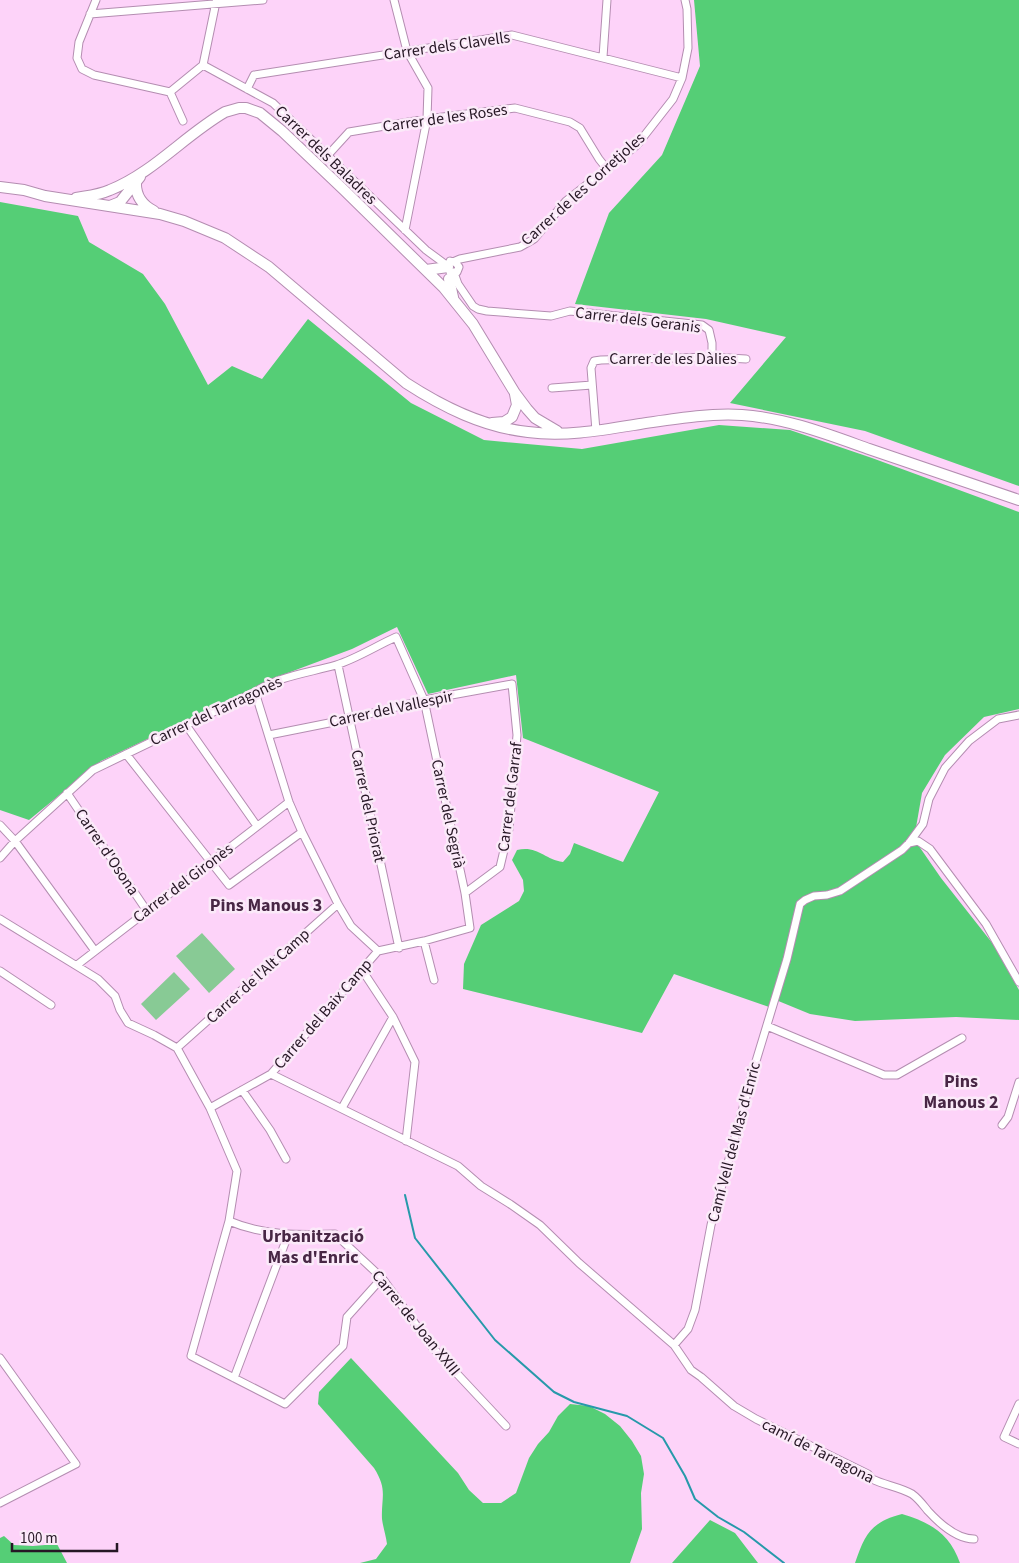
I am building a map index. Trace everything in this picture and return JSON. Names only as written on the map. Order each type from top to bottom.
[{"type":"main road","points":[[69,200],[108,191],[147,169],[225,112],[239,108],[253,110],[268,118],[282,131],[437,281],[473,324],[515,393],[529,411],[543,424],[561,433]]},
{"type":"main road","points":[[110,206],[120,202],[147,169]]},
{"type":"main road","points":[[136,181],[140,200],[147,208],[202,227],[244,248],[269,266],[406,383],[451,410],[489,424],[521,430],[561,433],[596,431],[697,416],[742,415],[814,429],[1019,500]]},
{"type":"main road","points":[[0,187],[160,214]]},
{"type":"main road","points":[[0,194],[25,197],[46,196]]},
{"type":"main road","points":[[426,270],[450,268]]},
{"type":"main road","points":[[437,281],[450,268]]},
{"type":"main road","points":[[450,268],[454,299]]},
{"type":"main road","points":[[515,393],[517,405],[514,423],[521,430]]},
{"type":"main road","points":[[489,424],[504,422],[519,408],[529,411]]},
{"type":"main road","points":[[521,430],[530,422],[529,411]]},
{"type":"street","points":[[96,0],[79,42],[76,58],[82,69],[94,75],[170,92]]},
{"type":"street","points":[[90,14],[216,2],[263,0]]},
{"type":"street","points":[[394,0],[407,51],[428,88],[427,119],[405,230]]},
{"type":"street","points":[[603,57],[607,0]]},
{"type":"street","name":"Carrer de les Corretjoles","points":[[450,268],[468,258],[520,247],[534,238],[566,201],[637,145],[674,99],[682,78],[688,48],[685,0]]},
{"type":"street","points":[[170,92],[204,65],[216,2]]},
{"type":"street","name":"Carrer dels Clavells","points":[[247,89],[254,75],[512,35],[682,78]]},
{"type":"street","name":"Carrer dels Baladres","points":[[204,65],[272,103],[426,250],[450,268]]},
{"type":"street","points":[[170,92],[183,121]]},
{"type":"street","name":"Carrer de les Roses","points":[[328,155],[349,132],[427,119],[515,108],[570,122],[580,128],[607,169]]},
{"type":"street","name":"Carrer dels Geranis","points":[[450,268],[455,280],[473,306],[486,312],[551,316],[570,311],[702,325],[709,330],[712,343],[712,358]]},
{"type":"street","name":"Carrer de les Dàlies","points":[[596,431],[591,368],[594,361],[746,359]]},
{"type":"street","name":"Carrer de les Dàlies","points":[[552,388],[592,385]]},
{"type":"street","name":"Carrer del Tarragonès","points":[[0,858],[14,841],[93,770],[266,685],[297,674],[338,664],[396,637],[424,700]]},
{"type":"street","name":"Carrer del Priorat","points":[[338,664],[399,948]]},
{"type":"street","name":"Carrer del Vallespir","points":[[269,735],[349,719],[424,700],[512,684]]},
{"type":"street","name":"Carrer del Garraf","points":[[465,893],[500,867],[509,829],[517,735],[512,684]]},
{"type":"street","points":[[255,692],[289,802],[302,832],[351,926],[378,951]]},
{"type":"street","name":"Carrer del Segrià","points":[[424,700],[465,893],[470,928]]},
{"type":"street","name":"Camí Vell del Mas d'Enric","points":[[674,1345],[688,1330],[695,1310],[711,1226],[767,1026],[788,959],[800,904],[814,896],[840,892],[909,843],[923,824],[929,799],[945,768],[969,741],[998,719],[1019,715]]},
{"type":"street","points":[[186,725],[257,826]]},
{"type":"street","points":[[126,754],[229,885],[302,832]]},
{"type":"street","name":"Carrer d'Osona","points":[[66,793],[147,911]]},
{"type":"street","name":"Carrer del Gironès","points":[[77,965],[289,802]]},
{"type":"street","points":[[0,825],[14,841],[95,951]]},
{"type":"street","points":[[909,843],[918,841],[930,849],[986,924],[1019,982]]},
{"type":"street","name":"Carrer de l'Alt Camp","points":[[177,1048],[338,904]]},
{"type":"street","points":[[0,920],[98,979],[116,996],[120,1010],[128,1023],[154,1034],[177,1048],[210,1108],[237,1171],[230,1221],[191,1356],[285,1404],[343,1346],[347,1317],[382,1278]]},
{"type":"street","name":"Carrer del Baix Camp","points":[[210,1108],[271,1074],[378,951],[399,948],[470,928]]},
{"type":"street","points":[[424,941],[434,980]]},
{"type":"street","points":[[362,970],[393,1017],[415,1062],[406,1141]]},
{"type":"street","points":[[0,971],[51,1004]]},
{"type":"street","points":[[342,1108],[393,1017]]},
{"type":"street","points":[[767,1026],[884,1075],[897,1075],[962,1038]]},
{"type":"street","points":[[271,1074],[458,1166],[481,1186],[540,1225],[579,1263],[674,1345]]},
{"type":"street","points":[[1002,1125],[1008,1117],[1019,1082]]},
{"type":"street","points":[[242,1090],[270,1130],[286,1159]]},
{"type":"street","name":"Carrer de Joan XXIII","points":[[230,1221],[241,1226],[288,1235],[335,1234],[382,1278],[432,1347],[506,1426]]},
{"type":"street","points":[[234,1378],[288,1235]]},
{"type":"street","name":"camí de Tarragona","points":[[674,1345],[691,1370],[734,1406],[756,1419],[868,1474],[872,1479],[912,1494],[922,1502],[929,1512],[957,1535],[966,1539],[974,1539]]},
{"type":"street","points":[[0,1358],[76,1464],[0,1503]]},
{"type":"street","points":[[1019,1404],[1004,1437],[1019,1444]]},
{"type":"green space","points":[[694,0],[1019,0],[1019,486],[865,431],[730,403],[786,337],[706,319],[575,304],[609,213],[662,155],[700,66]]},
{"type":"green space","points":[[0,202],[78,216],[89,242],[143,274],[165,304],[208,385],[232,366],[262,379],[308,319],[411,403],[484,440],[582,449],[719,425],[790,430],[1019,512],[1019,709],[984,717],[945,755],[922,793],[914,839],[941,878],[993,944],[1019,990],[1019,1020],[956,1017],[855,1021],[810,1014],[771,998],[769,1007],[674,974],[642,1033],[463,989],[464,964],[481,925],[519,901],[524,891],[523,880],[512,860],[517,850],[530,849],[563,862],[570,854],[574,843],[623,862],[659,792],[523,738],[516,675],[428,694],[397,627],[352,649],[285,674],[101,761],[29,820],[0,810]]},
{"type":"green space","points":[[202,933],[235,969],[209,993],[176,956]]},
{"type":"green space","points":[[174,972],[190,989],[156,1020],[141,1004]]},
{"type":"green space","points":[[351,1358],[458,1473],[469,1490],[483,1503],[501,1503],[516,1493],[529,1458],[549,1432],[558,1416],[570,1404],[589,1406],[605,1414],[620,1426],[641,1456],[644,1474],[641,1493],[642,1529],[630,1563],[360,1563],[376,1559],[387,1544],[382,1519],[383,1494],[381,1482],[374,1468],[318,1404],[319,1392]]},
{"type":"green space","points":[[902,1514],[930,1525],[938,1531],[951,1544],[960,1563],[855,1563],[862,1544],[876,1525],[891,1517]]},
{"type":"green space","points":[[710,1520],[735,1533],[758,1563],[672,1563]]},
{"type":"green space","points":[[4,1536],[14,1545],[57,1544],[67,1563],[0,1563],[0,1538]]},
{"type":"waterway","points":[[405,1195],[415,1238],[495,1340],[554,1392],[574,1402],[627,1416],[663,1438],[685,1476],[695,1499],[718,1517],[744,1532],[784,1563]]},
{"type":"district","name":"Pins Manous 3","points":[[266,905]]},
{"type":"district","name":"Pins Manous 2","points":[[961,1091]]},
{"type":"district","name":"Urbanització Mas d'Enric","points":[[313,1246]]}]
